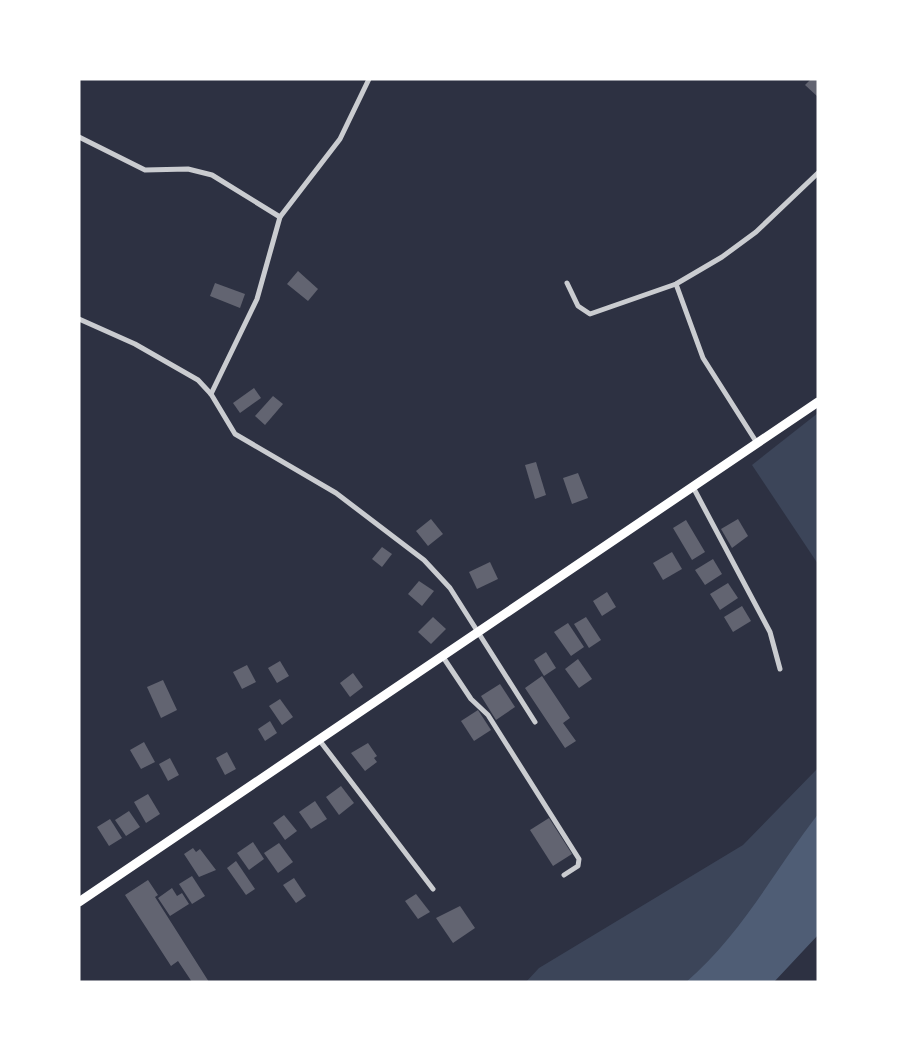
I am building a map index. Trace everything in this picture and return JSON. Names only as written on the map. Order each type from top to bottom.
[{"type":"main road","points":[[79,902],[818,402]]},
{"type":"street","points":[[211,394],[257,299],[279,217],[340,139],[369,79]]},
{"type":"street","points":[[79,137],[145,170],[188,169],[212,175],[279,217]]},
{"type":"street","points":[[567,283],[578,306],[590,314],[676,284],[756,232],[818,173]]},
{"type":"street","points":[[676,284],[703,358],[757,443]]},
{"type":"street","points":[[79,319],[182,369],[211,394],[235,434],[250,446],[336,493],[414,551],[450,588],[535,722]]},
{"type":"street","points":[[693,487],[770,632],[780,669]]},
{"type":"street","points":[[443,657],[471,699],[488,715],[576,854],[580,863],[564,875]]},
{"type":"street","points":[[320,741],[433,889]]},
{"type":"shaded area","points":[[818,413],[818,564],[752,465]]},
{"type":"shaded area","points":[[818,768],[818,814],[753,911],[713,959],[686,982],[526,982],[539,968],[743,845]]},
{"type":"shaded area","points":[[818,814],[818,935],[774,982],[686,982],[741,923]]},
{"type":"building","points":[[811,79],[818,79],[818,97],[805,85]]},
{"type":"building","points":[[298,271],[318,289],[308,301],[287,284]]},
{"type":"building","points":[[215,283],[245,294],[240,308],[210,296]]},
{"type":"building","points":[[254,388],[261,398],[240,413],[233,403]]},
{"type":"building","points":[[273,396],[283,404],[265,425],[255,416]]},
{"type":"building","points":[[536,462],[546,495],[535,499],[525,465]]},
{"type":"building","points":[[578,473],[588,498],[572,504],[563,478]]},
{"type":"building","points":[[431,519],[443,534],[428,546],[416,531]]},
{"type":"building","points":[[738,519],[748,536],[732,548],[721,529]]},
{"type":"building","points":[[686,520],[705,552],[692,560],[673,528]]},
{"type":"building","points":[[382,547],[392,554],[382,567],[372,559]]},
{"type":"building","points":[[672,552],[682,569],[663,580],[653,563]]},
{"type":"building","points":[[713,559],[722,574],[705,585],[695,570]]},
{"type":"building","points":[[490,562],[498,579],[477,589],[469,572]]},
{"type":"building","points":[[419,581],[434,591],[422,606],[408,594]]},
{"type":"building","points":[[728,583],[738,598],[720,610],[710,594]]},
{"type":"building","points":[[607,592],[616,607],[602,616],[593,601]]},
{"type":"building","points":[[742,606],[751,621],[733,632],[724,617]]},
{"type":"building","points":[[433,617],[446,629],[431,644],[418,632]]},
{"type":"building","points":[[586,617],[601,640],[589,648],[574,624]]},
{"type":"building","points":[[568,623],[584,647],[571,656],[554,632]]},
{"type":"building","points":[[546,652],[556,668],[544,676],[534,660]]},
{"type":"building","points":[[578,659],[592,679],[579,688],[565,669]]},
{"type":"building","points":[[280,661],[289,676],[277,683],[268,668]]},
{"type":"building","points":[[247,665],[256,682],[242,689],[233,672]]},
{"type":"building","points":[[353,673],[363,687],[350,697],[340,683]]},
{"type":"building","points":[[542,676],[570,718],[563,723],[576,741],[565,748],[525,688]]},
{"type":"building","points":[[163,680],[177,710],[161,718],[147,687]]},
{"type":"building","points":[[500,684],[515,707],[496,720],[481,696]]},
{"type":"building","points":[[280,699],[293,717],[282,725],[269,706]]},
{"type":"building","points":[[478,710],[491,730],[474,741],[461,721]]},
{"type":"building","points":[[270,721],[277,733],[265,741],[258,729]]},
{"type":"building","points":[[144,742],[155,762],[141,769],[130,750]]},
{"type":"building","points":[[368,743],[377,756],[374,758],[377,762],[365,771],[351,753]]},
{"type":"building","points":[[227,752],[236,769],[225,775],[216,758]]},
{"type":"building","points":[[170,758],[179,775],[168,781],[159,764]]},
{"type":"building","points":[[341,786],[354,803],[339,815],[326,797]]},
{"type":"building","points":[[148,794],[160,814],[146,823],[134,802]]},
{"type":"building","points":[[315,801],[327,819],[311,829],[299,812]]},
{"type":"building","points":[[129,811],[140,827],[126,836],[115,820]]},
{"type":"building","points":[[284,815],[297,831],[285,840],[273,823]]},
{"type":"building","points":[[549,818],[572,854],[553,866],[530,830]]},
{"type":"building","points":[[110,819],[122,838],[109,846],[97,827]]},
{"type":"building","points":[[253,842],[264,859],[249,870],[237,853]]},
{"type":"building","points":[[279,843],[293,862],[278,873],[264,853]]},
{"type":"building","points":[[193,848],[196,852],[200,849],[216,870],[199,877],[184,854]]},
{"type":"building","points":[[236,861],[255,889],[246,895],[227,868]]},
{"type":"building","points":[[192,876],[205,896],[192,904],[179,884]]},
{"type":"building","points":[[294,878],[306,896],[296,903],[283,885]]},
{"type":"building","points":[[148,880],[158,895],[155,897],[209,982],[192,982],[178,961],[171,966],[125,895]]},
{"type":"building","points":[[172,888],[177,896],[182,893],[189,904],[170,916],[158,898]]},
{"type":"building","points":[[416,894],[430,912],[418,919],[405,901]]},
{"type":"building","points":[[460,906],[475,928],[453,943],[436,918]]}]
